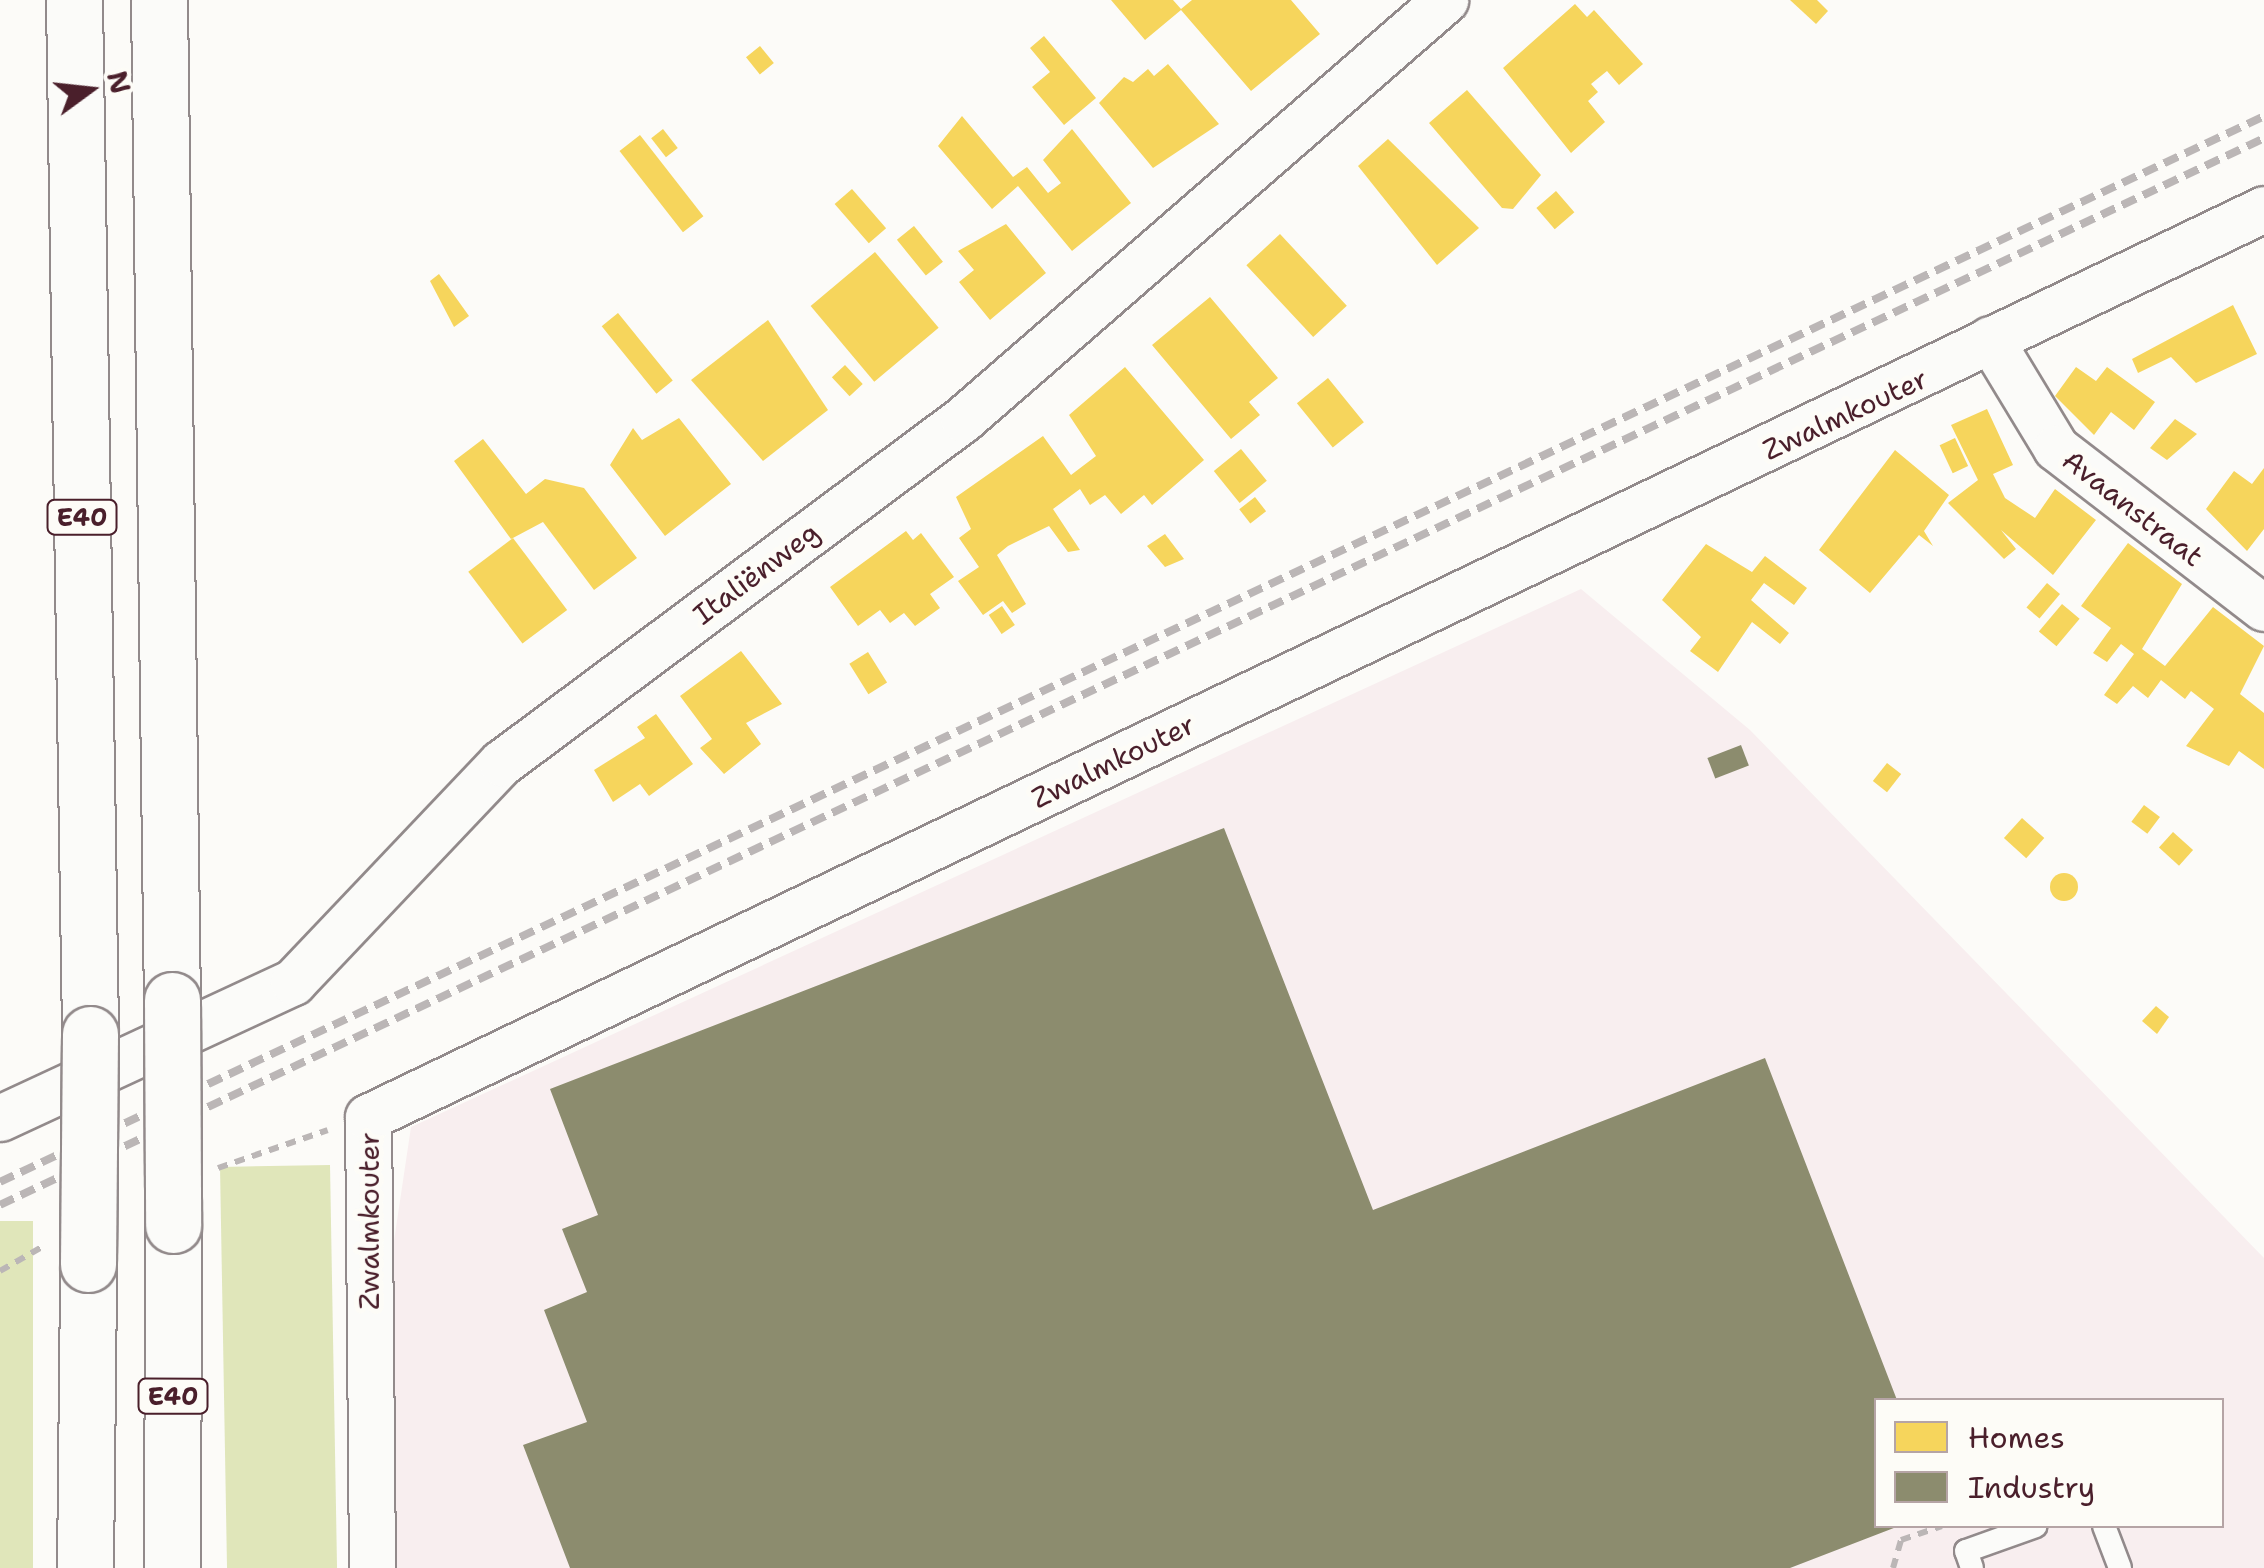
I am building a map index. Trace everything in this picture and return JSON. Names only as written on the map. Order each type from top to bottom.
[{"type":"highway","name":"E40","points":[[74,0],[90,1034],[86,1568]]},
{"type":"highway","name":"E40","points":[[159,0],[172,1000],[172,1568]]},
{"type":"street","name":"Italiënweg","points":[[0,1118],[44,1104],[293,982],[501,764],[963,419],[1445,0]]},
{"type":"street","name":"Zwalmkouter","points":[[372,1568],[368,1118],[2264,209]]},
{"type":"street","name":"Avaanstraat","points":[[1990,339],[2056,448],[2264,608]]},
{"type":"lane","points":[[1972,1568],[1966,1551],[2030,1528]]},
{"type":"lane","points":[[2105,1528],[2120,1568]]},
{"type":"path","points":[[1892,1568],[1901,1540],[1936,1528]]},
{"type":"shaded area","points":[[1581,589],[1750,730],[2264,1258],[2264,1568],[389,1568],[394,1241],[411,1127]]},
{"type":"green space","points":[[330,1165],[337,1568],[227,1568],[220,1167]]},
{"type":"green space","points":[[0,1221],[33,1221],[33,1568],[0,1568]]},
{"type":"building: Homes","points":[[1111,0],[1173,0],[1181,9],[1192,0],[1291,0],[1320,34],[1251,91],[1181,10],[1145,40]]},
{"type":"building: Homes","points":[[1790,0],[1817,0],[1828,11],[1816,24]]},
{"type":"building: Homes","points":[[1575,4],[1587,17],[1594,10],[1643,64],[1619,85],[1607,71],[1591,84],[1598,92],[1588,101],[1605,122],[1571,153],[1503,68]]},
{"type":"building: Homes","points":[[1044,36],[1096,98],[1064,125],[1032,87],[1050,72],[1030,48]]},
{"type":"building: Homes","points":[[760,46],[774,63],[760,74],[746,57]]},
{"type":"building: Homes","points":[[1168,64],[1219,124],[1153,168],[1099,103],[1124,77],[1133,82],[1148,69],[1154,76]]},
{"type":"building: Homes","points":[[1467,90],[1541,175],[1513,209],[1502,208],[1429,123]]},
{"type":"building: Homes","points":[[962,116],[1013,177],[1027,167],[1048,193],[1061,183],[1043,160],[1072,129],[1131,203],[1072,251],[1018,186],[992,209],[938,146]]},
{"type":"building: Homes","points":[[663,129],[678,148],[666,157],[651,138]]},
{"type":"building: Homes","points":[[640,135],[703,216],[683,232],[620,151]]},
{"type":"building: Homes","points":[[1388,139],[1479,228],[1437,265],[1358,166]]},
{"type":"building: Homes","points":[[852,189],[886,228],[869,243],[835,204]]},
{"type":"building: Homes","points":[[1556,191],[1574,212],[1555,229],[1536,208]]},
{"type":"building: Homes","points":[[1006,224],[1046,273],[990,320],[959,282],[974,270],[958,251]]},
{"type":"building: Homes","points":[[914,226],[943,262],[926,276],[897,240]]},
{"type":"building: Homes","points":[[1280,234],[1347,306],[1313,337],[1246,265]]},
{"type":"building: Homes","points":[[875,252],[939,328],[874,382],[811,306]]},
{"type":"building: Homes","points":[[439,274],[469,316],[454,327],[430,281]]},
{"type":"building: Homes","points":[[1210,297],[1278,378],[1249,402],[1260,415],[1231,439],[1152,345]]},
{"type":"building: Homes","points":[[2233,305],[2257,354],[2196,383],[2171,357],[2138,373],[2132,359]]},
{"type":"building: Homes","points":[[618,313],[673,381],[656,394],[602,326]]},
{"type":"building: Homes","points":[[768,320],[828,410],[763,461],[691,380]]},
{"type":"building: Homes","points":[[845,365],[863,384],[850,396],[832,377]]},
{"type":"building: Homes","points":[[1125,367],[1204,460],[1152,505],[1144,495],[1121,514],[1105,495],[1090,505],[1080,489],[1053,509],[1080,550],[1068,552],[1049,526],[1008,546],[997,555],[1026,604],[1012,613],[1003,601],[983,615],[958,581],[979,567],[959,538],[971,529],[956,497],[1043,436],[1071,475],[1096,456],[1069,415]]},
{"type":"building: Homes","points":[[2076,367],[2096,381],[2107,367],[2155,402],[2134,430],[2111,412],[2094,435],[2055,396]]},
{"type":"building: Homes","points":[[1328,378],[1364,422],[1333,447],[1297,403]]},
{"type":"building: Homes","points":[[1987,409],[2013,465],[1993,474],[2005,498],[2035,518],[2055,489],[2096,520],[2053,575],[2001,530],[2016,549],[2004,559],[1948,503],[1978,480],[1951,425]]},
{"type":"building: Homes","points":[[679,418],[731,484],[665,536],[610,465],[633,428],[642,440]]},
{"type":"building: Homes","points":[[2175,419],[2197,434],[2167,460],[2150,448]]},
{"type":"building: Homes","points":[[1955,438],[1968,466],[1953,473],[1940,445]]},
{"type":"building: Homes","points":[[483,439],[526,494],[545,479],[584,488],[637,558],[594,590],[543,522],[511,539],[454,461]]},
{"type":"building: Homes","points":[[1241,449],[1267,481],[1240,503],[1214,471]]},
{"type":"building: Homes","points":[[1895,450],[1949,495],[1924,531],[1933,546],[1919,535],[1870,593],[1819,550]]},
{"type":"building: Homes","points":[[2264,468],[2264,529],[2247,551],[2206,509],[2234,471],[2252,484]]},
{"type":"building: Homes","points":[[1255,497],[1266,511],[1250,523],[1239,509]]},
{"type":"building: Homes","points":[[906,531],[913,540],[921,533],[954,577],[930,594],[940,608],[915,626],[904,613],[890,623],[880,610],[858,626],[830,587]]},
{"type":"building: Homes","points":[[1165,534],[1184,559],[1165,567],[1147,546]]},
{"type":"building: Homes","points":[[513,538],[567,610],[522,644],[468,572]]},
{"type":"building: Homes","points":[[2128,543],[2182,584],[2142,649],[2165,666],[2213,607],[2264,646],[2240,694],[2264,713],[2264,769],[2239,751],[2229,766],[2186,746],[2214,709],[2191,691],[2185,699],[2161,680],[2148,698],[2133,686],[2117,704],[2104,695],[2134,654],[2121,644],[2107,662],[2093,653],[2111,628],[2081,606]]},
{"type":"building: Homes","points":[[1706,544],[1752,572],[1765,556],[1807,588],[1794,605],[1764,583],[1751,600],[1789,633],[1780,644],[1752,622],[1718,672],[1690,651],[1701,637],[1662,600]]},
{"type":"building: Homes","points":[[2047,583],[2060,594],[2039,618],[2026,608]]},
{"type":"building: Homes","points":[[2062,604],[2080,619],[2056,646],[2039,632]]},
{"type":"building: Homes","points":[[1002,606],[1015,625],[1002,634],[989,615]]},
{"type":"building: Homes","points":[[741,651],[782,704],[746,723],[761,744],[724,774],[700,748],[712,739],[680,696]]},
{"type":"building: Homes","points":[[868,652],[887,683],[868,694],[849,664]]},
{"type":"building: Homes","points":[[656,714],[693,764],[649,796],[640,784],[613,802],[594,770],[645,738],[637,727]]},
{"type":"building: Homes","points":[[1887,763],[1901,774],[1887,792],[1873,781]]},
{"type":"building: Homes","points":[[2144,805],[2160,817],[2147,834],[2131,822]]},
{"type":"building: Homes","points":[[2022,818],[2044,838],[2026,858],[2004,838]]},
{"type":"building: Homes","points":[[2173,832],[2193,850],[2179,866],[2159,848]]},
{"type":"building: Homes","points":[[2064,873],[2074,877],[2078,887],[2074,897],[2064,901],[2054,897],[2050,887],[2054,877]]},
{"type":"building: Homes","points":[[2156,1006],[2169,1017],[2157,1034],[2142,1021]]},
{"type":"building: Industry","points":[[1741,745],[1749,766],[1715,778],[1707,758]]},
{"type":"building: Industry","points":[[1224,828],[1373,1210],[1765,1058],[1896,1398],[1874,1398],[1874,1528],[1894,1528],[1790,1568],[570,1568],[523,1445],[587,1422],[544,1310],[587,1292],[562,1229],[598,1215],[550,1089]]},
{"type":"railway","points":[[0,1182],[2264,116]]},
{"type":"railway","points":[[0,1205],[2264,138]]}]
